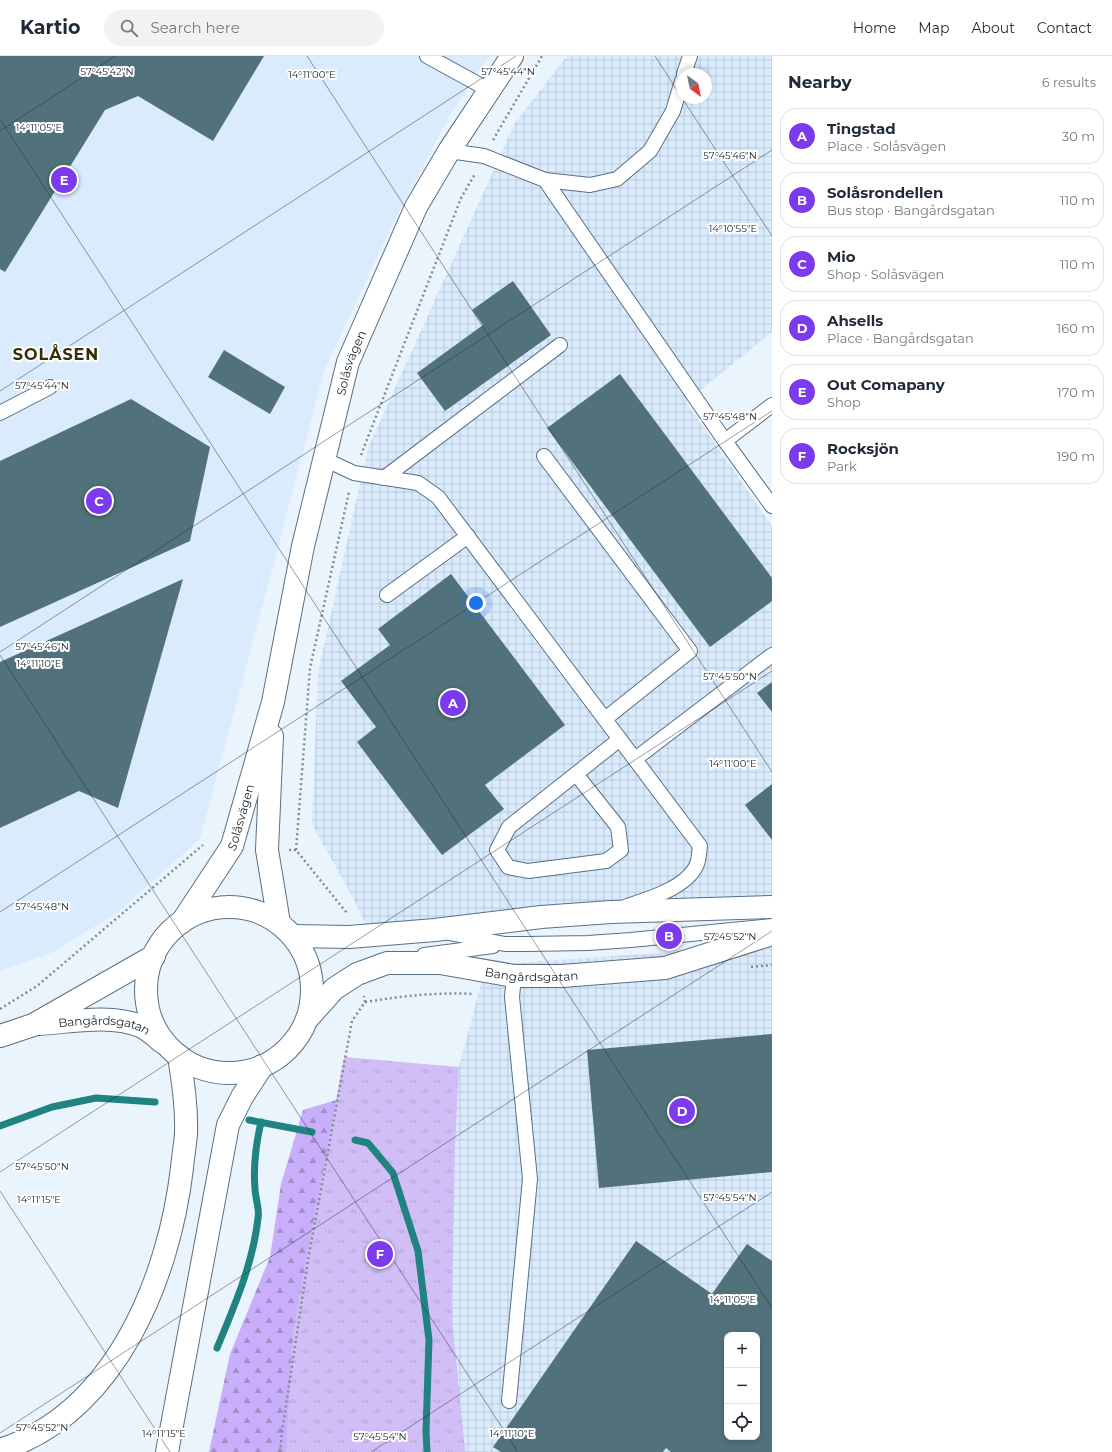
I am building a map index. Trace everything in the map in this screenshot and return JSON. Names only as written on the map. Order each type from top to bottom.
[{"type":"main road","name":"Solåsvägen","points":[[182,922],[232,846],[273,702],[303,546],[348,362],[416,207],[449,151],[512,56]]},
{"type":"main road","name":"Solåsvägen","points":[[273,702],[268,850],[286,930]]},
{"type":"main road","points":[[0,1450],[34,1435],[57,1421],[92,1390],[107,1372],[121,1351],[148,1301],[167,1248],[175,1214],[186,1135],[185,1096],[174,1051],[157,1031],[150,1013],[146,994],[148,975],[154,956],[161,943],[170,932],[182,922],[205,911],[231,907],[256,912],[286,930],[305,955],[311,976],[312,998],[307,1019],[297,1039],[281,1055],[262,1066],[242,1097],[228,1125],[167,1452]]},
{"type":"main road","points":[[286,930],[350,936],[435,930],[541,917],[611,912],[772,907]]},
{"type":"main road","name":"Bangårdsgatan","points":[[307,1019],[334,988],[357,974],[386,963],[440,964],[514,976],[562,976],[665,968],[772,934]]},
{"type":"main road","name":"Bangårdsgatan","points":[[0,1036],[33,1025],[154,956]]},
{"type":"main road","name":"Bangårdsgatan","points":[[33,1025],[93,1020],[122,1020],[142,1026],[174,1051],[198,1067],[219,1073],[241,1072],[262,1066]]},
{"type":"lane","points":[[427,56],[489,90]]},
{"type":"lane","points":[[686,68],[690,56]]},
{"type":"lane","points":[[449,151],[484,156],[545,180],[590,185],[617,179],[650,151],[673,111],[676,101]]},
{"type":"lane","points":[[545,180],[725,441],[772,506]]},
{"type":"lane","points":[[384,478],[560,345]]},
{"type":"lane","points":[[0,413],[50,387]]},
{"type":"lane","points":[[725,441],[772,405]]},
{"type":"lane","points":[[544,456],[690,651],[604,719]]},
{"type":"lane","points":[[324,459],[354,473],[418,483],[438,497],[700,846],[697,864],[688,878],[680,884],[643,901],[611,912]]},
{"type":"lane","points":[[386,595],[468,536]]},
{"type":"lane","points":[[635,759],[772,655]]},
{"type":"lane","points":[[576,774],[618,827],[621,850],[606,861],[528,871],[508,867],[497,850],[509,827],[620,739]]},
{"type":"lane","points":[[386,963],[400,958],[505,944],[588,943],[772,926]]},
{"type":"lane","points":[[435,930],[505,944]]},
{"type":"lane","points":[[509,1401],[530,1179],[512,997],[514,976]]},
{"type":"path","points":[[296,850],[310,668],[354,473],[461,198],[542,56]]},
{"type":"shaded area","points":[[0,56],[489,56],[449,117],[394,221],[324,371],[200,839],[117,913],[53,952],[0,971]]},
{"type":"shaded area","points":[[567,56],[772,56],[772,332],[686,402],[772,526],[772,907],[368,929],[353,898],[312,824],[318,673],[368,448],[515,123]]},
{"type":"shaded area","points":[[772,945],[772,1452],[465,1452],[452,1320],[455,1150],[459,1067],[486,965]]},
{"type":"green space","points":[[344,1057],[459,1067],[455,1150],[452,1320],[465,1452],[286,1452],[293,1331]]},
{"type":"green space","points":[[379,1087],[452,1320],[465,1452],[209,1452],[230,1354],[270,1257],[281,1184],[303,1110]]},
{"type":"building","points":[[0,56],[264,56],[213,141],[138,96],[105,110],[5,272],[0,269]]},
{"type":"building","points":[[513,281],[551,335],[445,411],[417,373],[483,325],[472,310]]},
{"type":"building","points":[[224,350],[285,387],[270,414],[208,377]]},
{"type":"building","points":[[620,374],[772,578],[772,601],[710,647],[547,428]]},
{"type":"building","points":[[131,399],[210,447],[190,541],[0,627],[0,461]]},
{"type":"building","points":[[451,574],[565,725],[485,785],[504,809],[442,855],[357,742],[376,727],[341,681],[390,645],[378,629]]},
{"type":"building","points":[[183,579],[118,808],[79,791],[0,828],[0,662]]},
{"type":"building","points":[[772,682],[772,712],[757,693]]},
{"type":"building","points":[[772,784],[772,840],[745,805]]},
{"type":"building","points":[[772,1034],[772,1172],[599,1188],[587,1050]]},
{"type":"building","points":[[636,1241],[712,1294],[747,1244],[772,1261],[772,1452],[671,1452],[666,1448],[663,1452],[501,1452],[493,1447]]},
{"type":"waterway","points":[[0,1126],[52,1107],[96,1098],[155,1102]]},
{"type":"waterway","points":[[249,1120],[312,1132]]},
{"type":"waterway","points":[[217,1348],[242,1285],[256,1235],[258,1207],[254,1180],[256,1147],[261,1122]]},
{"type":"waterway","points":[[355,1140],[368,1143],[393,1173],[418,1251],[429,1340],[426,1431],[427,1452]]},
{"type":"place","name":"Out Comapany","points":[[64,180]]},
{"type":"place","name":"Mio","points":[[99,501]]},
{"type":"place","name":"Tingstad","points":[[453,703]]},
{"type":"place","name":"Solåsrondellen","points":[[669,936]]},
{"type":"place","name":"Ahsells","points":[[682,1111]]},
{"type":"place","name":"Rocksjön","points":[[380,1254]]},
{"type":"district","name":"SOLÅSEN","points":[[56,354]]}]
